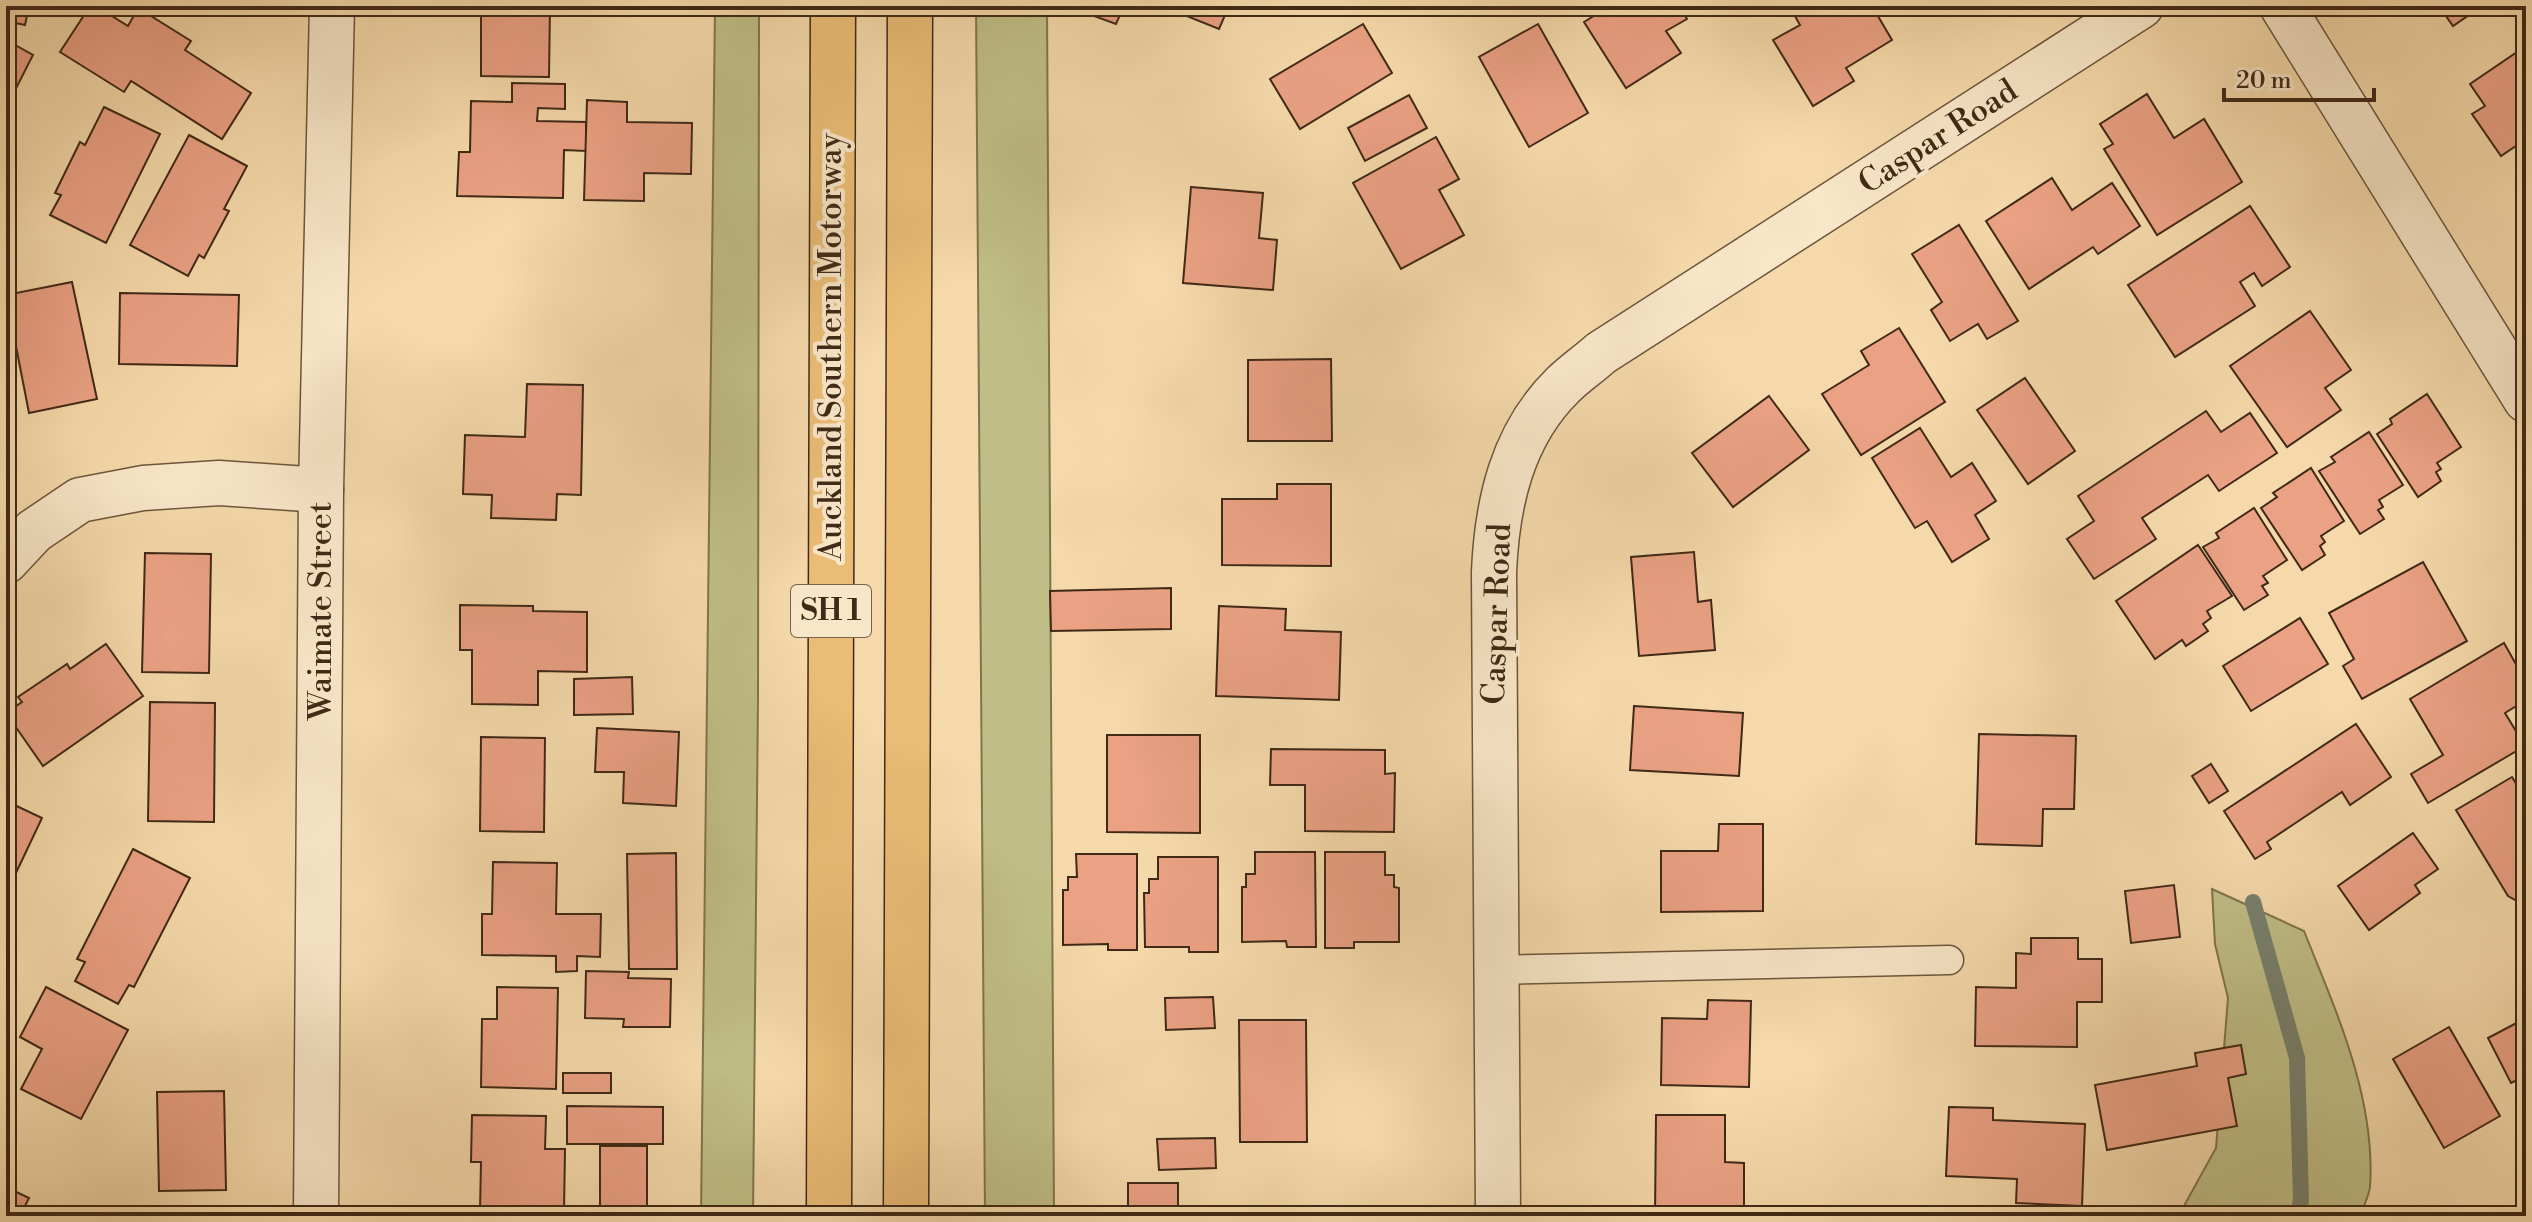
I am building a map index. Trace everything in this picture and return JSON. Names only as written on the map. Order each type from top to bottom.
[{"type":"highway","name":"Auckland Southern Motorway","points":[[829,1216],[833,6]]},
{"type":"highway","name":"SH 1","points":[[906,1216],[910,6]]},
{"type":"street","name":"Waimate Street","points":[[316,1216],[321,490],[332,6]]},
{"type":"street","name":"Caspar Road","points":[[1498,1216],[1494,572],[1496,524],[1519,448],[1537,417],[1562,385],[1601,353],[2141,6]]},
{"type":"street","points":[[2282,6],[2526,400]]},
{"type":"street","points":[[6,561],[34,531],[80,500],[143,488],[219,483],[321,490]]},
{"type":"lane","points":[[1495,970],[1949,960]]},
{"type":"shaded area","points":[[715,6],[759,6],[758,696],[753,1216],[701,1216]]},
{"type":"shaded area","points":[[976,6],[1047,6],[1054,1216],[985,1216]]},
{"type":"shaded area","points":[[2212,889],[2304,931],[2341,1024],[2367,1121],[2370,1187],[2360,1216],[2185,1216],[2185,1204],[2216,1148],[2228,998],[2215,944]]},
{"type":"building","points":[[6,6],[29,6],[25,25],[6,21]]},
{"type":"building","points":[[90,6],[96,6],[128,26],[138,8],[191,41],[185,50],[251,93],[222,139],[131,81],[124,92],[60,52]]},
{"type":"building","points":[[481,6],[550,6],[549,77],[481,76]]},
{"type":"building","points":[[587,6],[650,6],[650,10],[587,11]]},
{"type":"building","points":[[1094,6],[1124,6],[1116,24],[1091,15]]},
{"type":"building","points":[[1162,6],[1229,6],[1219,29]]},
{"type":"building","points":[[1610,6],[1679,6],[1687,19],[1666,31],[1681,53],[1626,88],[1584,22]]},
{"type":"building","points":[[1796,6],[1872,6],[1892,40],[1846,68],[1854,81],[1813,106],[1773,40],[1800,25],[1791,9]]},
{"type":"building","points":[[2439,6],[2482,6],[2453,26]]},
{"type":"building","points":[[1363,24],[1392,73],[1300,129],[1270,79]]},
{"type":"building","points":[[1538,24],[1588,113],[1529,147],[1479,57]]},
{"type":"building","points":[[6,40],[33,55],[9,102],[6,101]]},
{"type":"building","points":[[2526,46],[2526,139],[2501,156],[2472,114],[2485,106],[2470,84]]},
{"type":"building","points":[[512,83],[565,84],[565,109],[538,108],[537,121],[586,122],[586,151],[564,150],[563,198],[457,196],[459,152],[470,152],[471,101],[512,102]]},
{"type":"building","points":[[2147,94],[2174,138],[2204,119],[2242,182],[2157,235],[2104,149],[2113,144],[2100,124]]},
{"type":"building","points":[[1409,95],[1427,128],[1365,161],[1348,128]]},
{"type":"building","points":[[587,100],[627,102],[627,122],[692,123],[691,174],[644,173],[644,201],[584,200]]},
{"type":"building","points":[[104,107],[160,134],[106,243],[50,215],[61,195],[55,193],[80,142],[85,145]]},
{"type":"building","points":[[189,135],[247,166],[224,209],[229,211],[204,258],[199,255],[188,276],[130,245]]},
{"type":"building","points":[[1436,137],[1459,179],[1439,190],[1464,235],[1401,269],[1353,183]]},
{"type":"building","points":[[2052,178],[2072,210],[2112,183],[2140,226],[2098,254],[2093,247],[2029,289],[1986,221]]},
{"type":"building","points":[[1191,187],[1263,193],[1259,238],[1277,240],[1273,290],[1183,283]]},
{"type":"building","points":[[2250,206],[2290,267],[2262,286],[2254,273],[2240,282],[2255,306],[2175,357],[2128,285]]},
{"type":"building","points":[[1959,225],[2018,321],[1987,339],[1978,324],[1950,341],[1931,310],[1942,302],[1912,254]]},
{"type":"building","points":[[72,282],[97,399],[29,413],[6,295]]},
{"type":"building","points":[[120,293],[239,295],[237,366],[119,364]]},
{"type":"building","points":[[2310,311],[2351,370],[2325,388],[2341,410],[2287,447],[2230,366]]},
{"type":"building","points":[[1899,328],[1945,402],[1861,455],[1822,394],[1869,365],[1861,351]]},
{"type":"building","points":[[1331,359],[1332,441],[1248,441],[1248,360]]},
{"type":"building","points":[[2025,378],[2075,451],[2028,484],[1977,410]]},
{"type":"building","points":[[527,384],[583,385],[581,495],[557,494],[556,520],[491,518],[492,495],[463,494],[465,435],[525,437]]},
{"type":"building","points":[[2427,394],[2461,447],[2437,463],[2441,469],[2436,472],[2441,481],[2418,497],[2377,434],[2392,424],[2390,419]]},
{"type":"building","points":[[1769,396],[1809,450],[1733,507],[1692,453]]},
{"type":"building","points":[[2206,411],[2221,432],[2250,413],[2277,453],[2219,491],[2208,475],[2142,518],[2156,539],[2094,579],[2067,539],[2094,521],[2078,496]]},
{"type":"building","points":[[1920,428],[1951,477],[1972,463],[1996,501],[1975,515],[1989,539],[1952,562],[1927,521],[1915,528],[1872,458]]},
{"type":"building","points":[[2369,432],[2403,485],[2379,500],[2383,507],[2378,510],[2384,519],[2360,534],[2319,471],[2335,462],[2331,457]]},
{"type":"building","points":[[2311,468],[2344,521],[2321,536],[2325,542],[2320,546],[2325,555],[2302,570],[2261,508],[2277,497],[2273,493]]},
{"type":"building","points":[[1277,484],[1331,484],[1331,566],[1222,565],[1222,499],[1277,499]]},
{"type":"building","points":[[2254,508],[2287,560],[2263,576],[2268,583],[2262,586],[2268,595],[2244,610],[2203,547],[2219,538],[2216,533]]},
{"type":"building","points":[[2198,545],[2232,596],[2207,611],[2211,618],[2203,624],[2208,631],[2186,646],[2182,640],[2155,659],[2116,601]]},
{"type":"building","points":[[1694,552],[1698,602],[1711,600],[1715,650],[1639,656],[1631,557]]},
{"type":"building","points":[[145,553],[211,554],[209,673],[142,672]]},
{"type":"building","points":[[2423,562],[2467,641],[2362,699],[2343,666],[2354,659],[2329,613]]},
{"type":"building","points":[[1171,588],[1171,629],[1051,631],[1050,591]]},
{"type":"building","points":[[460,605],[533,606],[533,611],[587,612],[587,672],[538,671],[538,705],[472,704],[472,650],[460,650]]},
{"type":"building","points":[[1219,606],[1286,609],[1285,630],[1341,632],[1339,700],[1216,696]]},
{"type":"building","points":[[2300,618],[2328,664],[2251,711],[2223,666]]},
{"type":"building","points":[[2504,643],[2526,682],[2526,700],[2505,713],[2525,746],[2428,803],[2411,774],[2443,755],[2410,699]]},
{"type":"building","points":[[106,644],[143,696],[43,766],[6,713],[22,702],[18,697],[67,664],[70,669]]},
{"type":"building","points":[[632,677],[633,714],[574,715],[574,679]]},
{"type":"building","points":[[150,702],[215,703],[214,822],[148,821]]},
{"type":"building","points":[[1634,706],[1743,713],[1739,776],[1630,770]]},
{"type":"building","points":[[2356,724],[2391,777],[2350,805],[2342,792],[2267,842],[2271,849],[2255,859],[2224,811]]},
{"type":"building","points":[[597,728],[679,732],[676,806],[623,803],[624,772],[595,772]]},
{"type":"building","points":[[1979,734],[2076,736],[2074,809],[2043,809],[2042,846],[1976,844]]},
{"type":"building","points":[[1107,735],[1200,735],[1200,833],[1107,832]]},
{"type":"building","points":[[481,737],[545,738],[544,832],[480,831]]},
{"type":"building","points":[[1271,749],[1385,750],[1385,774],[1395,773],[1394,832],[1305,831],[1305,785],[1270,785]]},
{"type":"building","points":[[2211,764],[2228,791],[2209,803],[2192,776]]},
{"type":"building","points":[[2512,777],[2526,800],[2526,906],[2508,896],[2456,810]]},
{"type":"building","points":[[6,801],[42,818],[6,894]]},
{"type":"building","points":[[1719,824],[1763,824],[1763,911],[1661,912],[1661,851],[1718,851]]},
{"type":"building","points":[[2413,833],[2438,869],[2415,885],[2420,893],[2369,930],[2338,886]]},
{"type":"building","points":[[133,849],[190,878],[134,987],[129,985],[118,1004],[75,981],[85,962],[77,959]]},
{"type":"building","points":[[1255,852],[1315,852],[1316,947],[1287,947],[1286,941],[1242,942],[1242,887],[1246,887],[1246,874],[1255,874]]},
{"type":"building","points":[[1325,852],[1385,852],[1385,875],[1394,875],[1394,887],[1399,888],[1399,942],[1354,942],[1354,948],[1325,948]]},
{"type":"building","points":[[676,853],[677,969],[629,969],[627,854]]},
{"type":"building","points":[[1076,854],[1137,854],[1137,950],[1108,950],[1108,944],[1063,945],[1063,890],[1068,890],[1068,877],[1077,877]]},
{"type":"building","points":[[1158,857],[1218,857],[1218,952],[1189,952],[1189,947],[1145,947],[1144,893],[1149,893],[1149,879],[1158,879]]},
{"type":"building","points":[[493,862],[557,863],[556,914],[601,914],[600,957],[577,956],[577,971],[556,972],[556,956],[482,955],[482,914],[492,914]]},
{"type":"building","points":[[2174,885],[2180,937],[2131,943],[2125,891]]},
{"type":"building","points":[[2031,938],[2078,938],[2078,959],[2102,959],[2102,1002],[2077,1002],[2077,1047],[1975,1046],[1976,987],[2016,988],[2016,953],[2031,954]]},
{"type":"building","points":[[586,971],[629,972],[628,978],[671,979],[670,1027],[623,1027],[624,1019],[585,1018]]},
{"type":"building","points":[[2526,978],[2526,1003],[2517,982]]},
{"type":"building","points":[[46,987],[128,1030],[81,1119],[21,1089],[42,1049],[20,1037]]},
{"type":"building","points":[[497,987],[558,988],[556,1089],[481,1087],[482,1019],[497,1019]]},
{"type":"building","points":[[1213,997],[1215,1028],[1166,1030],[1165,998]]},
{"type":"building","points":[[1708,1000],[1751,1001],[1749,1087],[1661,1085],[1662,1018],[1707,1019]]},
{"type":"building","points":[[2526,1018],[2526,1043],[2518,1047],[2526,1063],[2526,1076],[2511,1083],[2488,1038]]},
{"type":"building","points":[[1239,1020],[1306,1020],[1307,1142],[1240,1142]]},
{"type":"building","points":[[2449,1027],[2500,1116],[2444,1148],[2393,1059]]},
{"type":"building","points":[[2241,1045],[2246,1074],[2228,1078],[2237,1126],[2107,1150],[2095,1085],[2197,1066],[2195,1053]]},
{"type":"building","points":[[563,1073],[611,1073],[611,1093],[563,1093]]},
{"type":"building","points":[[224,1091],[226,1190],[159,1191],[157,1092]]},
{"type":"building","points":[[567,1106],[663,1107],[663,1144],[567,1144]]},
{"type":"building","points":[[1949,1107],[1993,1108],[1993,1120],[2085,1124],[2082,1206],[2016,1203],[2017,1179],[1946,1176]]},
{"type":"building","points":[[472,1115],[546,1116],[545,1149],[565,1149],[564,1212],[480,1211],[481,1162],[471,1162]]},
{"type":"building","points":[[1656,1115],[1725,1115],[1725,1162],[1744,1163],[1744,1216],[1655,1216]]},
{"type":"building","points":[[1215,1138],[1216,1168],[1159,1170],[1157,1139]]},
{"type":"building","points":[[600,1146],[647,1146],[647,1211],[600,1211]]},
{"type":"building","points":[[1128,1183],[1178,1183],[1178,1210],[1128,1209]]},
{"type":"building","points":[[6,1187],[29,1198],[20,1216],[6,1216]]},
{"type":"building","points":[[1229,1206],[1288,1207],[1287,1216],[1229,1216]]},
{"type":"building","points":[[188,1207],[188,1216],[167,1216],[167,1208]]},
{"type":"waterway","points":[[2253,902],[2297,1058],[2301,1200],[2298,1216]]}]
